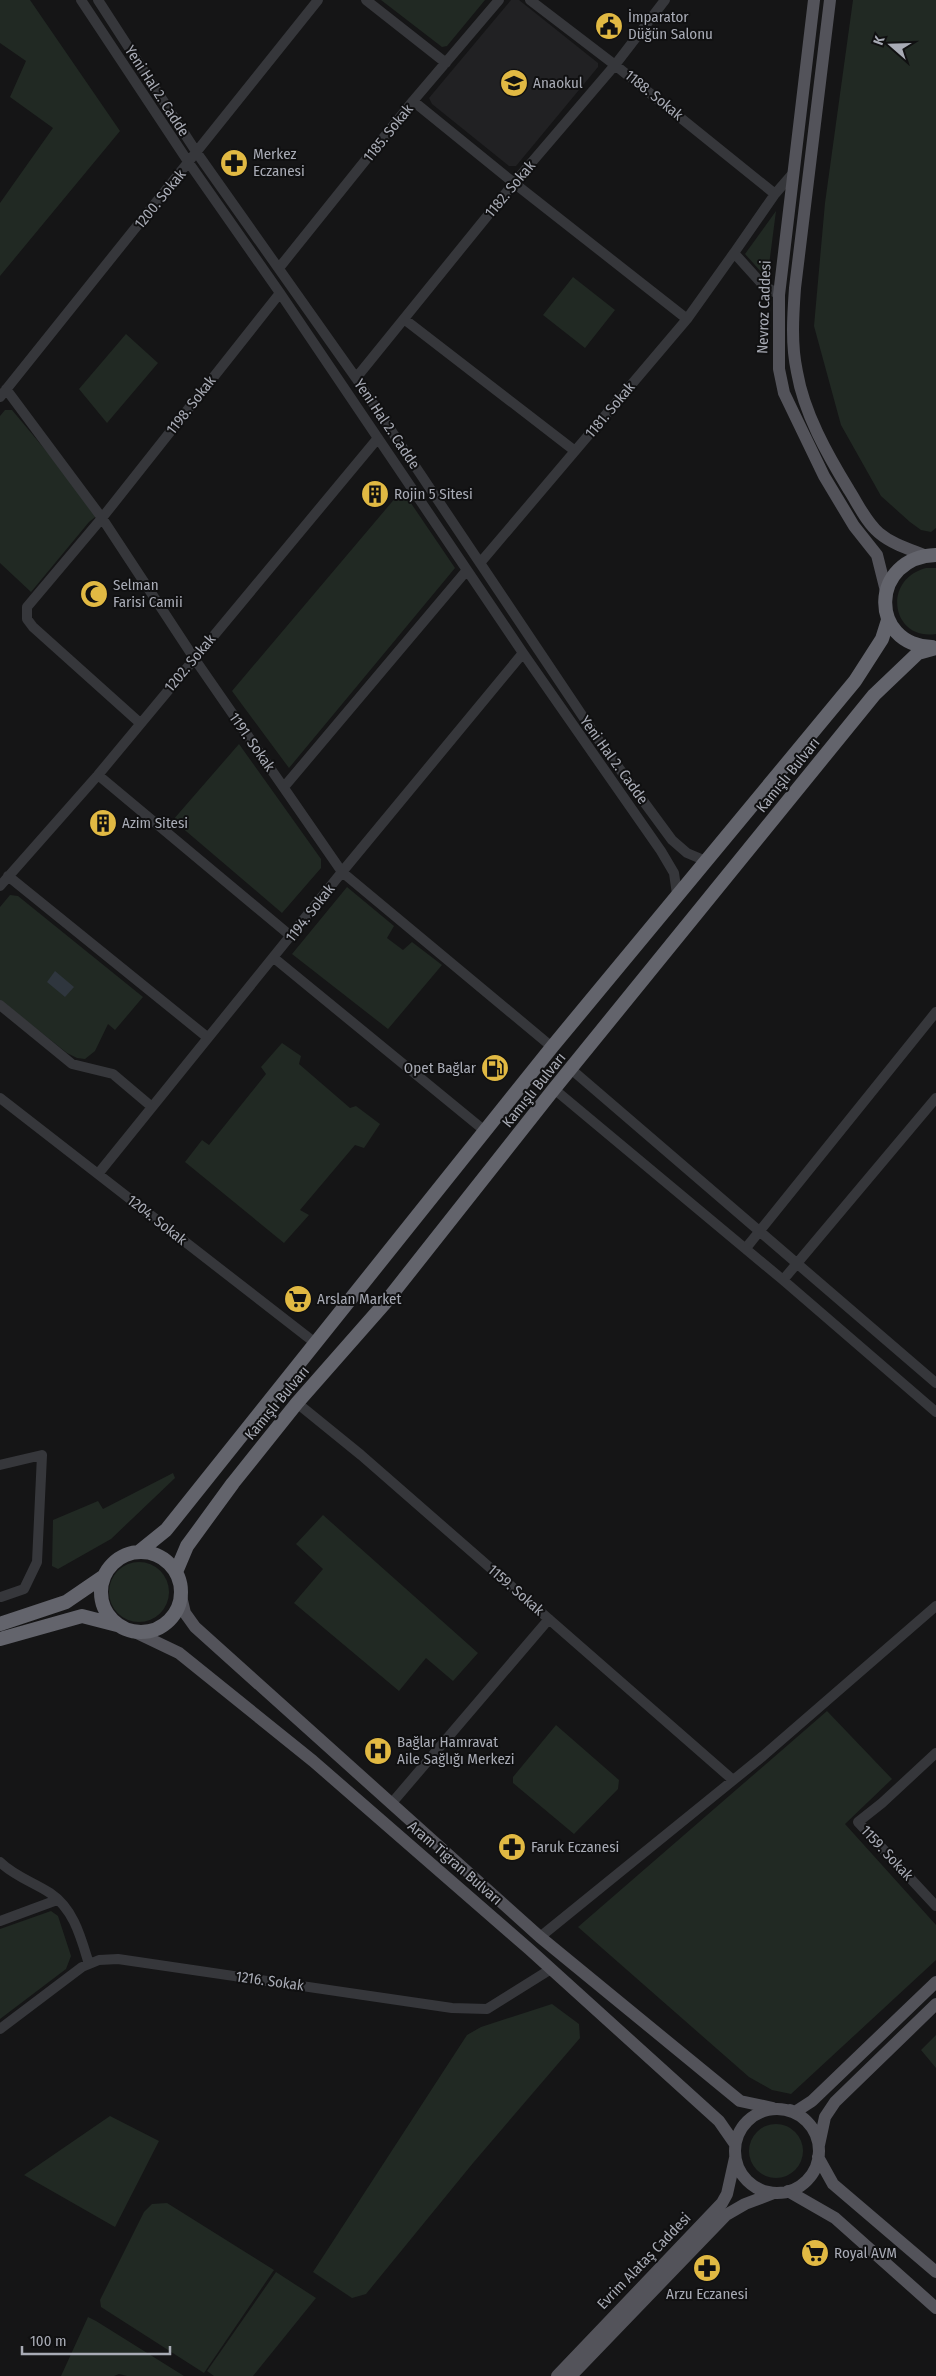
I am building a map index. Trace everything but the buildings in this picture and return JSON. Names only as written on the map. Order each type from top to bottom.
[{"type":"highway","points":[[930,555],[911,559],[900,566],[886,590],[885,605],[888,620],[896,632],[908,642],[922,647],[936,648]]},
{"type":"highway","name":"Kamışlı Bulvarı","points":[[140,1551],[166,1530],[314,1342],[552,1047],[855,681],[882,639],[888,620]]},
{"type":"highway","name":"Kamışlı Bulvarı","points":[[176,1572],[187,1546],[233,1483],[297,1403],[385,1303],[554,1089],[572,1070],[874,695],[918,653],[936,648]]},
{"type":"highway","points":[[0,1624],[66,1602],[104,1576],[118,1558],[140,1551],[161,1556],[176,1572],[180,1584],[181,1596],[174,1614],[159,1628],[146,1632],[126,1629],[82,1616],[0,1639]]},
{"type":"highway","points":[[104,1576],[101,1587],[103,1604],[111,1619],[126,1629]]},
{"type":"main road","name":"Nevroz Caddesi","points":[[814,0],[778,295],[779,369],[784,393],[824,476],[854,526],[877,555],[886,590]]},
{"type":"main road","name":"Nevroz Caddesi","points":[[830,0],[795,288],[792,327],[797,372],[806,404],[825,446],[866,518],[886,538],[930,555]]},
{"type":"main road","points":[[181,1596],[185,1613],[196,1627],[391,1804],[540,1937],[740,2101],[795,2112],[812,2101],[936,1982]]},
{"type":"main road","name":"Aram Tigran Bulvarı","points":[[126,1629],[179,1653],[313,1761],[551,1969],[719,2121],[735,2144]]},
{"type":"main road","points":[[773,2108],[759,2112],[747,2120],[739,2131],[735,2144],[735,2158],[740,2172],[748,2183],[760,2190],[774,2193],[788,2192],[808,2179],[819,2151],[825,2117],[835,2102],[936,2004]]},
{"type":"main road","points":[[786,2109],[798,2114],[808,2122],[815,2132],[819,2151],[833,2184],[936,2272]]},
{"type":"main road","name":"Evrim Alataş Caddesi","points":[[557,2376],[722,2203],[727,2194],[735,2158]]},
{"type":"main road","points":[[788,2192],[835,2218],[936,2308]]},
{"type":"main road","name":"Evrim Alataş Caddesi","points":[[571,2376],[726,2215],[745,2204],[774,2193]]},
{"type":"street","points":[[81,0],[189,163],[280,292],[524,654],[661,851],[674,874],[677,894]]},
{"type":"street","name":"Yeni Hal 2. Cadde","points":[[98,0],[197,152],[356,378],[602,745],[672,840],[687,853],[706,861]]},
{"type":"street","name":"1200. Sokak","points":[[3,393],[318,0]]},
{"type":"street","points":[[366,0],[446,63]]},
{"type":"street","name":"1185. Sokak","points":[[280,268],[413,100],[499,0]]},
{"type":"street","name":"1188. Sokak","points":[[530,0],[616,65],[776,194]]},
{"type":"street","name":"1182. Sokak","points":[[356,378],[514,183],[616,65],[665,0]]},
{"type":"street","points":[[413,100],[514,183],[687,319]]},
{"type":"street","points":[[778,295],[762,284],[734,253],[794,172]]},
{"type":"street","name":"1181. Sokak","points":[[480,563],[687,319],[734,253]]},
{"type":"street","name":"1198. Sokak","points":[[140,723],[26,619],[26,607],[102,518],[280,292]]},
{"type":"street","points":[[404,319],[575,451]]},
{"type":"street","name":"1191. Sokak","points":[[3,393],[102,518],[194,658],[342,872],[552,1047]]},
{"type":"street","name":"1202. Sokak","points":[[0,886],[98,775],[378,438]]},
{"type":"street","points":[[284,788],[467,570]]},
{"type":"street","name":"1194. Sokak","points":[[98,1174],[342,872],[524,654]]},
{"type":"street","points":[[98,775],[292,936]]},
{"type":"street","points":[[8,876],[207,1037]]},
{"type":"street","points":[[274,958],[485,1131]]},
{"type":"street","points":[[0,1005],[72,1064],[114,1074],[152,1106]]},
{"type":"street","points":[[746,1248],[936,1012]]},
{"type":"street","points":[[572,1070],[936,1383]]},
{"type":"street","points":[[554,1089],[784,1280],[936,1412]]},
{"type":"street","name":"1204. Sokak","points":[[0,1098],[314,1342]]},
{"type":"street","points":[[784,1280],[935,1102]]},
{"type":"street","name":"1159. Sokak","points":[[297,1403],[361,1455],[733,1780]]},
{"type":"street","points":[[0,1465],[42,1455],[37,1562],[24,1589],[1,1597]]},
{"type":"street","points":[[540,1937],[733,1780],[936,1606]]},
{"type":"street","points":[[391,1804],[549,1619]]},
{"type":"street","name":"1159. Sokak","points":[[936,1753],[882,1803],[858,1822],[936,1906]]},
{"type":"street","points":[[0,1862],[7,1870],[57,1900],[69,1910],[89,1964]]},
{"type":"street","points":[[0,1921],[57,1900]]},
{"type":"street","name":"1216. Sokak","points":[[0,2028],[89,1964],[99,1960],[118,1959],[452,2008],[487,2009],[551,1969]]},
{"type":"shaded area","points":[[0,0],[30,0],[120,131],[0,276],[0,203],[53,128],[10,97],[26,61],[0,43]]},
{"type":"shaded area","points":[[381,0],[485,0],[447,46],[442,47]]},
{"type":"shaded area","name":"Anaokul","points":[[511,0],[519,0],[598,63],[598,67],[516,166],[509,166],[432,104],[429,98]]},
{"type":"shaded area","points":[[853,0],[936,0],[936,528],[931,532],[921,530],[881,496],[841,425],[814,326],[825,203]]},
{"type":"shaded area","points":[[776,211],[768,273],[763,274],[745,254]]},
{"type":"shaded area","points":[[573,277],[615,310],[585,348],[543,315]]},
{"type":"shaded area","points":[[126,334],[158,363],[107,423],[79,389]]},
{"type":"shaded area","points":[[5,410],[12,410],[99,514],[89,522],[31,592],[0,563],[0,416]]},
{"type":"shaded area","points":[[402,490],[455,568],[289,768],[232,691]]},
{"type":"shaded area","points":[[926,568],[936,568],[936,634],[921,634],[910,628],[902,619],[898,608],[898,596],[902,584],[912,575]]},
{"type":"shaded area","points":[[239,744],[321,859],[321,868],[282,913],[173,820]]},
{"type":"shaded area","points":[[347,887],[394,926],[387,938],[403,950],[412,942],[442,965],[388,1029],[292,954]]},
{"type":"shaded area","points":[[10,895],[18,896],[143,997],[115,1030],[108,1024],[95,1051],[85,1059],[77,1058],[67,1053],[0,1000],[0,907]]},
{"type":"shaded area","points":[[55,971],[74,987],[65,997],[47,982]]},
{"type":"shaded area","points":[[282,1043],[301,1056],[299,1064],[350,1108],[356,1106],[380,1124],[364,1148],[355,1145],[300,1210],[309,1215],[284,1243],[185,1162],[202,1140],[209,1145],[266,1074],[261,1067]]},
{"type":"shaded area","points":[[173,1473],[175,1478],[111,1539],[58,1569],[52,1566],[53,1520],[98,1501],[103,1509]]},
{"type":"shaded area","points":[[323,1515],[478,1653],[453,1681],[426,1658],[399,1691],[294,1603],[323,1569],[296,1544]]},
{"type":"shaded area","points":[[139,1562],[155,1567],[160,1571],[164,1576],[169,1592],[164,1608],[160,1613],[155,1617],[139,1622],[123,1617],[118,1613],[114,1608],[109,1592],[114,1576],[118,1571],[123,1567]]},
{"type":"shaded area","points":[[827,1711],[892,1779],[845,1824],[936,1925],[936,1960],[791,2094],[772,2090],[749,2077],[578,1927]]},
{"type":"shaded area","points":[[556,1725],[619,1780],[618,1789],[574,1834],[513,1783],[513,1777]]},
{"type":"shaded area","points":[[51,1911],[58,1916],[71,1956],[66,1969],[0,2019],[0,1929]]},
{"type":"shaded area","points":[[552,2004],[579,2024],[580,2038],[473,2163],[366,2294],[352,2298],[313,2272],[467,2035],[481,2027]]},
{"type":"shaded area","points":[[936,2035],[936,2068],[921,2050]]},
{"type":"shaded area","points":[[110,2116],[159,2141],[115,2227],[24,2175]]},
{"type":"shaded area","points":[[771,2124],[781,2124],[791,2128],[799,2136],[803,2151],[799,2166],[791,2174],[781,2178],[771,2178],[761,2174],[753,2166],[749,2156],[749,2146],[753,2136],[761,2128]]},
{"type":"shaded area","points":[[167,2203],[274,2270],[204,2373],[101,2307],[100,2300],[144,2212],[152,2204]]},
{"type":"shaded area","points":[[276,2272],[316,2298],[253,2376],[214,2376],[207,2371]]},
{"type":"shaded area","points":[[88,2317],[184,2376],[127,2376],[119,2374],[114,2376],[61,2376]]},
{"type":"place","name":"İmparator Düğün Salonu","points":[[609,26]]},
{"type":"place","name":"Anaokul","points":[[514,83]]},
{"type":"place","name":"Merkez Eczanesi","points":[[234,163]]},
{"type":"place","name":"Rojin 5 Sitesi","points":[[375,494]]},
{"type":"place","name":"Selman Farisi Camii","points":[[94,594]]},
{"type":"place","name":"Azim Sitesi","points":[[103,823]]},
{"type":"place","name":"Opet Bağlar","points":[[495,1068]]},
{"type":"place","name":"Arslan Market","points":[[298,1299]]},
{"type":"place","name":"Bağlar Hamravat Aile Sağlığı Merkezi","points":[[378,1751]]},
{"type":"place","name":"Faruk Eczanesi","points":[[512,1847]]},
{"type":"place","name":"Royal AVM","points":[[815,2253]]},
{"type":"place","name":"Arzu Eczanesi","points":[[707,2268]]}]
